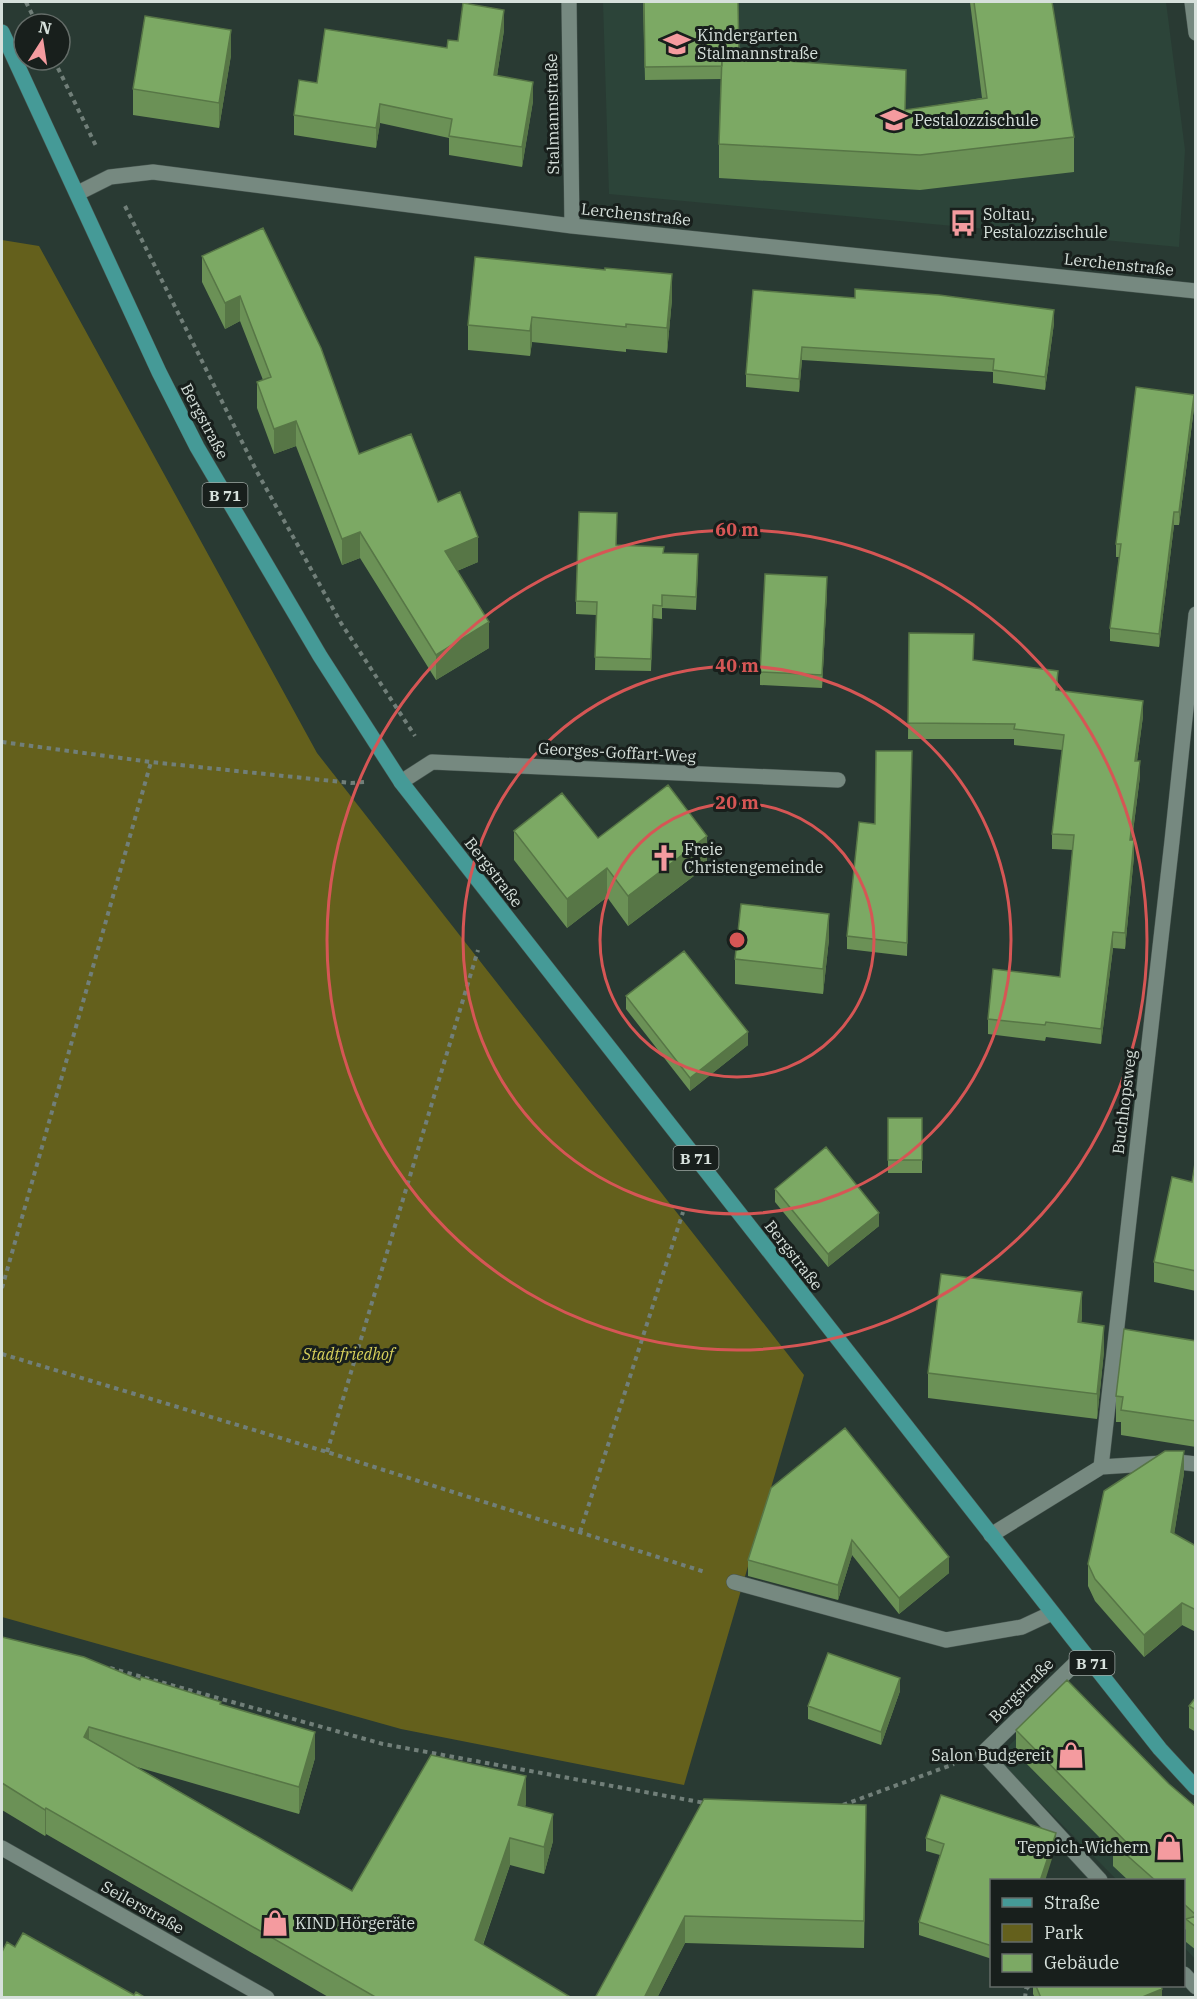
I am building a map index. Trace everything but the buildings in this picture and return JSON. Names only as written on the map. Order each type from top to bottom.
[{"type":"main road","name":"Bergstraße","points":[[2,32],[159,372],[197,447],[320,656],[401,782],[1084,1654],[1160,1749],[1196,1788]]},
{"type":"street","name":"Stalmannstraße","points":[[569,2],[572,226]]},
{"type":"street","points":[[1192,2],[1196,33]]},
{"type":"street","name":"Lerchenstraße","points":[[78,193],[110,177],[153,172],[572,226],[839,252],[1196,291]]},
{"type":"street","name":"Buchhopsweg","points":[[1101,1467],[1196,614]]},
{"type":"street","points":[[401,782],[432,762]]},
{"type":"street","name":"Georges-Goffart-Weg","points":[[432,762],[838,780]]},
{"type":"street","points":[[991,1535],[1101,1467],[1178,1462],[1196,1464]]},
{"type":"street","points":[[734,1582],[946,1640],[1022,1627],[1052,1613]]},
{"type":"street","name":"Bergstraße","points":[[983,1753],[1084,1654]]},
{"type":"street","points":[[983,1753],[1098,1879]]},
{"type":"street","name":"Seilerstraße","points":[[2,1848],[267,1998]]},
{"type":"street","points":[[1185,1975],[1196,1987]]},
{"type":"path","points":[[60,72],[257,472],[341,623],[432,762]]},
{"type":"path","points":[[2,742],[151,762],[351,783],[401,782]]},
{"type":"path","points":[[2,1288],[151,762]]},
{"type":"path","points":[[327,1452],[478,950]]},
{"type":"path","points":[[580,1532],[683,1212]]},
{"type":"path","points":[[2,1354],[327,1452],[734,1582]]},
{"type":"path","points":[[103,1666],[384,1744],[710,1804]]},
{"type":"path","points":[[835,1809],[983,1753]]},
{"type":"shaded area","name":"Pestalozzischule","points":[[603,2],[1166,2],[1185,150],[1179,247],[609,194]]},
{"type":"shaded area","points":[[1061,1696],[1195,1822],[1195,1959],[1185,1948],[1185,1879],[1116,1879],[996,1758]]},
{"type":"green space","name":"Stadtfriedhof","points":[[2,240],[39,246],[317,753],[804,1375],[684,1785],[401,1729],[2,1617]]},
{"type":"place","name":"Kindergarten Stalmannstraße","points":[[677,44]]},
{"type":"place","name":"Pestalozzischule","points":[[894,120]]},
{"type":"place","name":"Soltau, Pestalozzischule","points":[[963,223]]},
{"type":"place","name":"Freie Christengemeinde","points":[[664,858]]},
{"type":"place","name":"Salon Budgereit","points":[[1071,1755]]},
{"type":"place","name":"Teppich-Wichern","points":[[1169,1847]]},
{"type":"place","name":"KIND Hörgeräte","points":[[275,1923]]}]
